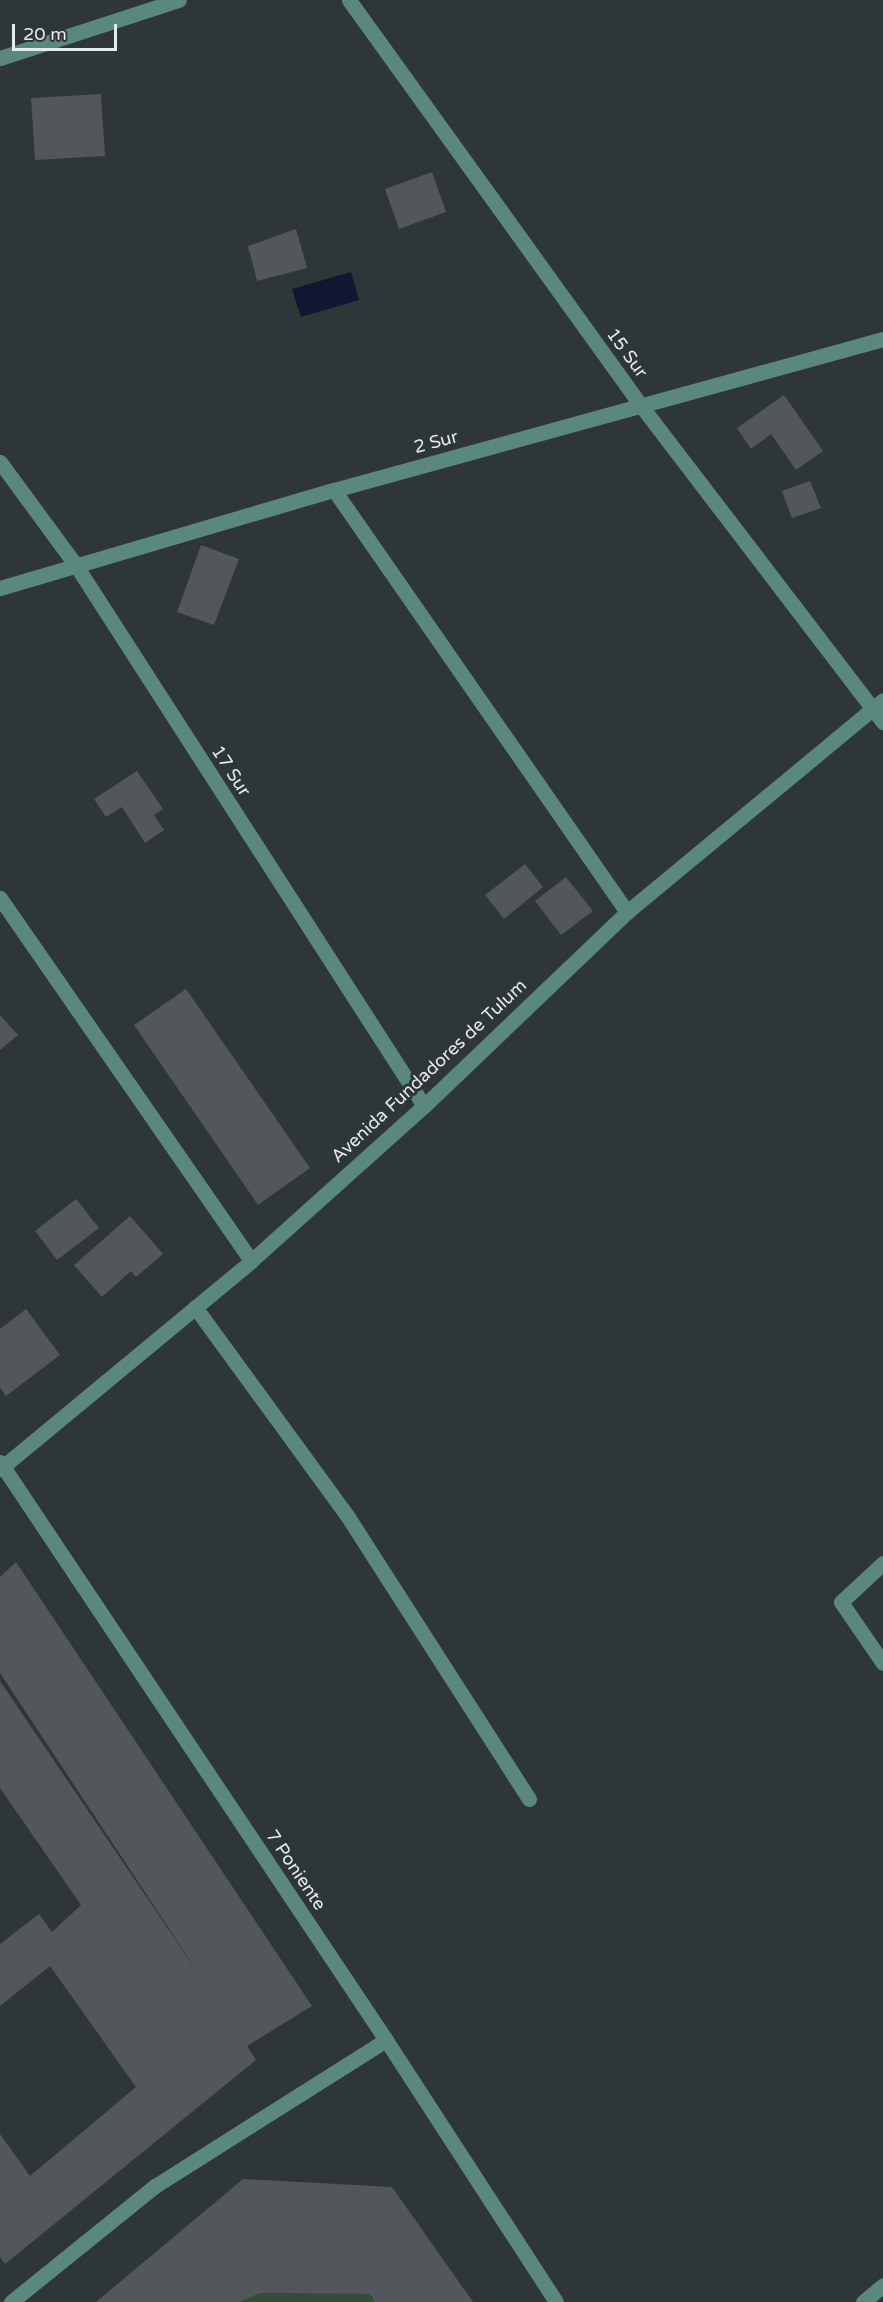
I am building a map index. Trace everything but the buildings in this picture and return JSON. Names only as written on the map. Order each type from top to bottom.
[{"type":"street","points":[[0,58],[179,0]]},
{"type":"street","name":"15 Sur","points":[[350,0],[642,407],[878,704],[883,722]]},
{"type":"street","name":"2 Sur","points":[[0,588],[334,490],[883,339]]},
{"type":"street","name":"17 Sur","points":[[0,462],[76,567],[424,1106]]},
{"type":"street","points":[[334,490],[627,912]]},
{"type":"street","name":"Avenida Fundadores de Tulum","points":[[1,1466],[251,1261],[424,1106],[627,912],[878,704]]},
{"type":"street","points":[[0,898],[251,1261]]},
{"type":"street","points":[[195,1307],[348,1517],[529,1798]]},
{"type":"street","name":"7 Poniente","points":[[1,1466],[386,2040],[556,2302]]},
{"type":"street","points":[[883,1563],[841,1602],[883,1663]]},
{"type":"street","points":[[11,2302],[155,2186],[386,2040]]},
{"type":"street","points":[[863,2302],[883,2284]]},
{"type":"green space","points":[[260,2293],[370,2294],[375,2302],[240,2302]]},
{"type":"water","points":[[351,272],[359,300],[301,317],[292,289]]}]
